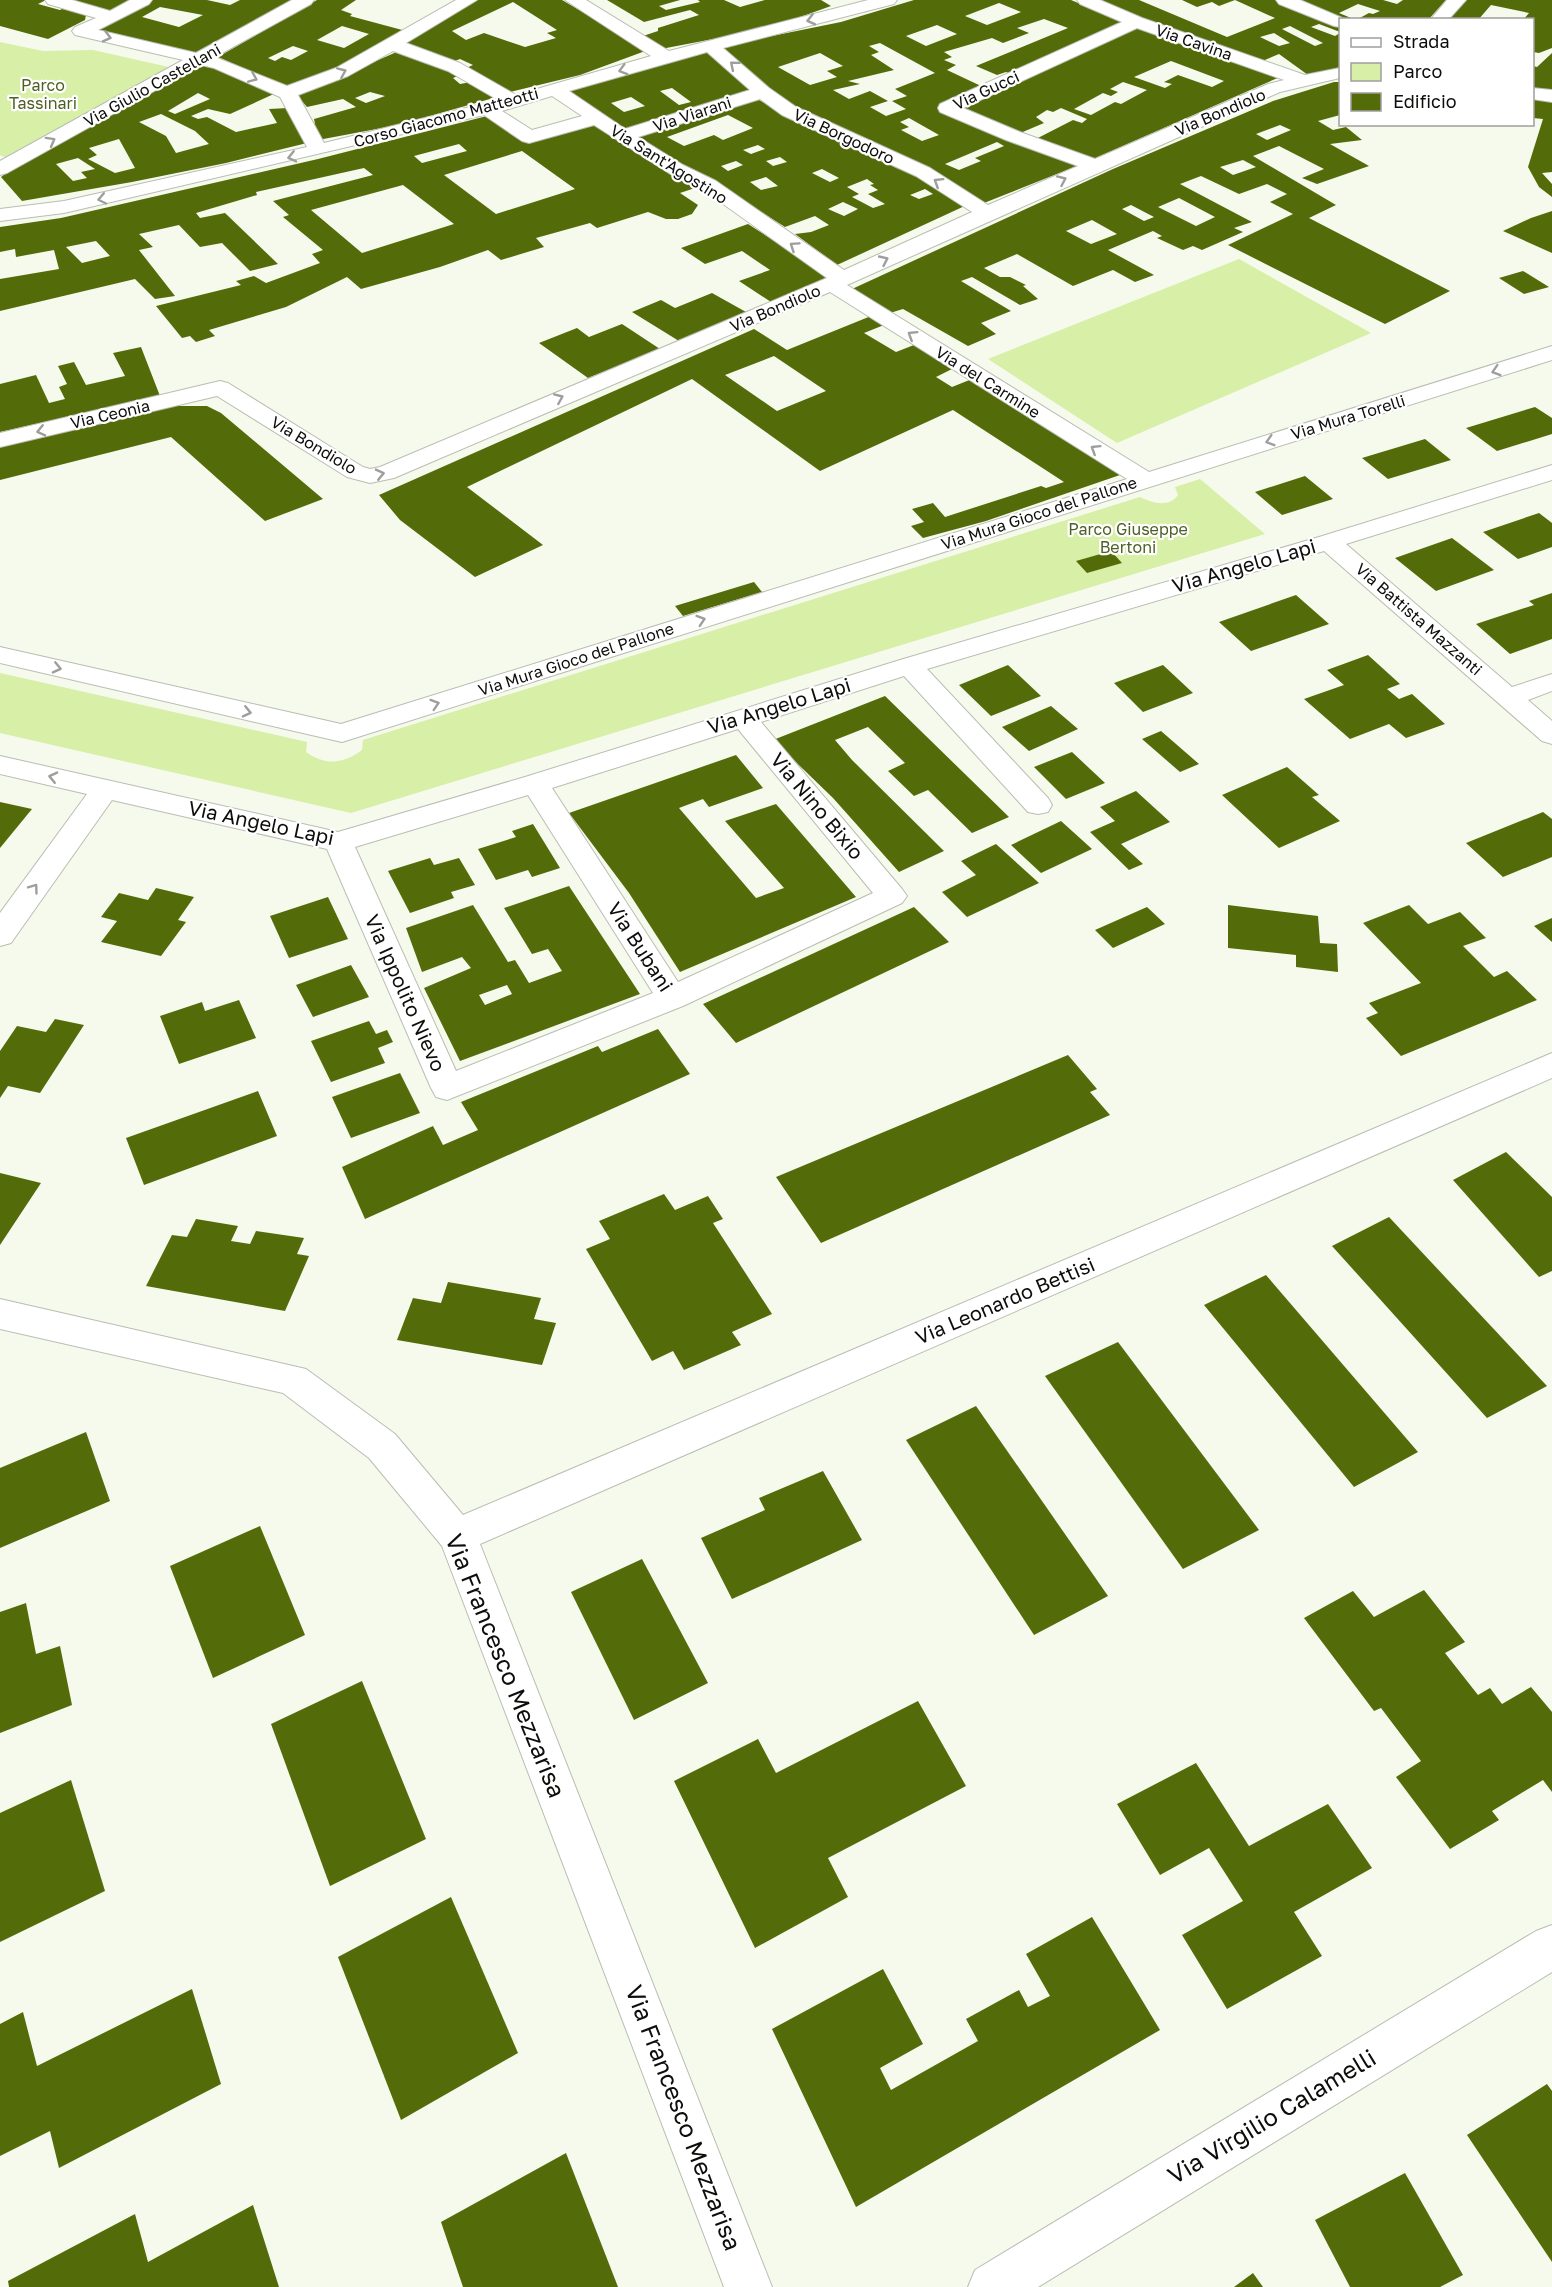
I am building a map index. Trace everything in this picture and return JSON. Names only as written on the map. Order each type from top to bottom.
[{"type":"street","points":[[54,0],[112,16]]},
{"type":"street","points":[[143,0],[81,31],[220,64],[287,93],[318,150]]},
{"type":"street","name":"Via Giulio Castellani","points":[[0,169],[305,0]]},
{"type":"street","points":[[287,93],[342,72],[468,0]]},
{"type":"street","points":[[574,0],[666,57]]},
{"type":"street","points":[[836,0],[853,9]]},
{"type":"street","name":"Corso Giacomo Matteotti","points":[[0,215],[63,207],[318,150],[487,109],[666,57],[888,0]]},
{"type":"street","name":"Via Cavina","points":[[1086,0],[1136,22],[1278,64],[1304,81]]},
{"type":"street","points":[[1285,0],[1339,21]]},
{"type":"street","points":[[1440,18],[1457,0]]},
{"type":"street","name":"Via Gucci","points":[[1096,166],[1013,136],[947,108],[1136,22]]},
{"type":"street","points":[[392,44],[454,67],[514,101]]},
{"type":"street","name":"Via Borgodoro","points":[[710,46],[738,68],[762,92],[789,111],[923,172],[987,213]]},
{"type":"street","name":"Via Bondiolo","points":[[220,388],[355,472],[370,476],[386,473],[837,282],[987,213],[1274,88],[1339,73]]},
{"type":"street","name":"Via Sant'Agostino","points":[[554,89],[676,170],[709,185],[837,282]]},
{"type":"street","name":"Via Viarani","points":[[623,136],[762,92]]},
{"type":"street","points":[[1534,93],[1552,96]]},
{"type":"street","points":[[487,109],[529,137],[596,118]]},
{"type":"street","name":"Via del Carmine","points":[[837,282],[1145,480]]},
{"type":"street","name":"Via Mura Torelli","points":[[1145,480],[1552,353]]},
{"type":"street","name":"Via Ceonia","points":[[0,440],[220,388]]},
{"type":"street","name":"Via Angelo Lapi","points":[[0,765],[339,842],[535,784],[909,666],[1328,542],[1552,472]]},
{"type":"street","name":"Via Mura Gioco del Pallone","points":[[0,655],[342,733],[1145,480]]},
{"type":"street","name":"Via Battista Mazzanti","points":[[1328,542],[1552,735]]},
{"type":"street","points":[[909,666],[1038,805]]},
{"type":"street","points":[[1509,697],[1552,682]]},
{"type":"street","name":"Via Nino Bixio","points":[[742,717],[892,896]]},
{"type":"street","name":"Via Bubani","points":[[535,784],[672,998],[892,896]]},
{"type":"street","points":[[0,935],[105,789]]},
{"type":"street","name":"Via Ippolito Nievo","points":[[339,842],[447,1088],[672,998]]},
{"type":"street","name":"Via Leonardo Bettisi","points":[[457,1536],[1552,1065]]},
{"type":"street","name":"Via Francesco Mezzarisa","points":[[0,1314],[293,1380],[382,1446],[457,1536],[748,2287]]},
{"type":"street","name":"Via Virgilio Calamelli","points":[[992,2287],[1552,1947]]},
{"type":"green space","name":"Parco Tassinari","points":[[0,42],[43,51],[93,50],[173,68],[10,160],[0,155]]},
{"type":"green space","points":[[1239,259],[1371,333],[1117,443],[988,359]]},
{"type":"green space","name":"Parco Giuseppe Bertoni","points":[[1200,479],[1265,534],[351,813],[0,733],[0,673],[307,742],[306,752],[321,760],[334,762],[355,755],[362,750],[363,740],[1140,497],[1155,502],[1170,502],[1178,495],[1175,487]]},
{"type":"building","points":[[0,0],[46,0],[38,4],[60,10],[69,5],[87,10],[85,20],[48,39],[0,26]]},
{"type":"building","points":[[70,0],[133,0],[110,13]]},
{"type":"building","points":[[151,0],[207,0],[230,5],[240,0],[294,0],[197,57],[95,29]],"holes":[[[160,7],[203,15],[179,27],[142,17]]]},
{"type":"building","points":[[317,0],[356,0],[341,10],[352,14],[350,16],[406,31],[362,59],[287,88],[218,57]],"holes":[[[342,26],[369,34],[344,48],[317,40]],[[293,46],[308,51],[291,60],[282,57],[275,61],[268,58]]]},
{"type":"building","points":[[477,0],[562,0],[648,50],[580,75],[510,92],[464,69],[473,65],[460,59],[452,62],[401,41]],"holes":[[[513,2],[557,30],[547,33],[556,38],[525,47],[484,33],[466,40],[452,31]]]},
{"type":"building","points":[[607,0],[680,0],[659,6],[666,10],[700,2],[698,0],[724,0],[740,7],[765,0],[821,0],[831,6],[789,21],[729,36],[661,49],[640,37],[658,31],[658,28],[699,15],[690,10],[644,22]]},
{"type":"building","points":[[914,0],[1071,0],[1126,23],[1011,74],[1006,72],[997,75],[976,66],[1068,28],[1044,19],[1017,28],[1029,33],[1003,43],[992,38],[944,52],[952,57],[944,60],[956,65],[947,70],[981,86],[938,107],[1009,138],[1082,164],[984,203],[794,108],[717,47],[841,22]],"holes":[[[999,3],[1021,12],[987,25],[965,16]],[[937,25],[957,34],[926,46],[906,36]],[[880,43],[935,73],[895,89],[907,96],[892,101],[906,109],[886,116],[870,107],[888,101],[870,91],[849,99],[833,90],[860,84],[848,81],[894,70],[871,55],[879,52],[869,46]],[[820,53],[843,66],[827,71],[837,77],[810,85],[778,67]],[[909,118],[939,135],[922,141],[901,130],[909,127],[900,122]],[[997,142],[1004,146],[975,158],[981,161],[959,170],[945,164]]]},
{"type":"building","points":[[1093,0],[1139,0],[1227,37],[1275,18],[1235,0],[1277,0],[1339,25],[1339,32],[1319,24],[1311,27],[1335,36],[1339,34],[1339,68],[1308,75],[1279,54],[1260,62]],"holes":[[[1290,26],[1323,43],[1315,46],[1282,29]],[[1274,33],[1290,43],[1279,46],[1260,37]]]},
{"type":"building","points":[[1182,0],[1235,0],[1219,6],[1212,2],[1197,7]]},
{"type":"building","points":[[1295,0],[1383,0],[1397,4],[1403,0],[1446,0],[1430,18],[1360,18],[1380,11],[1358,4],[1339,13],[1351,18],[1339,20]]},
{"type":"building","points":[[1462,0],[1552,0],[1552,48],[1539,53],[1534,52],[1534,18],[1525,18],[1529,13],[1491,5],[1480,18],[1444,18]]},
{"type":"building","points":[[1139,24],[1282,76],[1091,160],[1034,140],[1073,120],[1082,123],[1087,119],[1061,108],[1053,112],[1047,110],[1036,117],[1044,123],[1018,134],[952,109]],"holes":[[[1171,61],[1224,81],[1212,87],[1178,75],[1164,82],[1172,84],[1165,88],[1134,77]],[[1123,82],[1147,90],[1121,104],[1115,102],[1091,115],[1074,109],[1103,93],[1111,96],[1118,92],[1110,89]]]},
{"type":"building","points":[[401,50],[460,75],[453,78],[460,84],[471,82],[497,97],[398,125],[318,140],[314,119],[356,107],[343,99],[307,107],[295,93],[340,77]],"holes":[[[370,92],[385,96],[366,103],[355,98]]]},
{"type":"building","points":[[708,51],[755,91],[626,131],[563,91]],"holes":[[[672,88],[691,102],[679,105],[660,91]],[[631,97],[645,106],[624,112],[611,103]]]},
{"type":"building","points":[[1552,53],[1552,91],[1534,88],[1534,66],[1537,67]]},
{"type":"building","points":[[199,62],[220,68],[239,79],[276,93],[230,114],[208,109],[191,116],[198,119],[207,117],[236,132],[277,123],[269,109],[288,108],[307,143],[226,163],[22,201],[1,177],[22,162]],"holes":[[[198,93],[210,99],[175,114],[168,111]],[[161,114],[195,131],[209,144],[176,153],[166,136],[139,122]],[[119,139],[135,168],[115,173],[88,159],[97,155],[89,148]],[[78,158],[95,169],[81,172],[87,178],[73,181],[56,164]]]},
{"type":"building","points":[[1339,82],[1339,115],[1318,121],[1333,130],[1346,127],[1362,140],[1330,144],[1369,166],[1317,184],[1302,178],[1324,169],[1279,146],[1253,156],[1336,205],[1309,218],[1450,291],[1385,324],[1228,245],[1293,214],[1270,202],[1287,194],[1267,184],[1239,194],[1201,176],[1180,184],[1252,222],[1234,228],[1243,232],[1202,250],[1193,246],[1183,250],[1157,238],[1162,236],[1153,231],[1108,250],[1154,275],[1135,282],[1113,270],[1073,286],[1017,254],[984,268],[1000,277],[1010,277],[1026,285],[1023,286],[1038,299],[1020,305],[972,277],[961,281],[1011,311],[981,323],[996,334],[968,346],[903,309],[890,313],[852,289],[1113,169],[1273,101]],"holes":[[[1280,125],[1291,130],[1267,140],[1256,134]],[[1243,160],[1256,167],[1233,175],[1220,167]],[[1179,198],[1215,217],[1196,226],[1158,207]],[[1131,205],[1154,217],[1144,221],[1122,209]],[[1092,220],[1117,234],[1091,244],[1066,231]]]},
{"type":"building","points":[[754,97],[777,110],[846,141],[877,160],[921,174],[969,204],[837,265],[795,234],[811,232],[829,225],[815,216],[785,227],[711,180],[689,172],[635,135]],"holes":[[[728,115],[753,128],[723,140],[714,135],[684,146],[667,137]],[[758,145],[765,149],[751,154],[743,150]],[[780,157],[787,162],[773,166],[766,161]],[[736,161],[743,165],[728,171],[721,166]],[[822,169],[839,178],[830,182],[812,173]],[[766,177],[778,186],[761,190],[750,182]],[[867,179],[874,184],[870,185],[878,190],[868,194],[885,204],[873,208],[852,197],[859,194],[847,187]],[[925,189],[933,194],[919,199],[910,195]],[[843,202],[858,209],[844,216],[828,209]]]},
{"type":"building","points":[[1534,97],[1552,100],[1552,172],[1542,173],[1552,184],[1552,197],[1539,187],[1528,167],[1543,119],[1534,118]]},
{"type":"building","points":[[487,116],[525,141],[592,122],[678,179],[686,176],[701,186],[680,193],[698,205],[692,214],[678,219],[666,219],[648,212],[597,228],[590,223],[536,238],[544,247],[501,260],[488,250],[440,267],[361,289],[347,277],[286,307],[209,330],[215,336],[196,342],[190,336],[182,338],[156,306],[241,285],[236,281],[254,276],[266,283],[320,263],[312,254],[323,250],[283,217],[289,215],[273,201],[373,175],[364,168],[256,192],[257,195],[196,213],[200,218],[225,213],[278,264],[250,271],[222,243],[200,247],[179,225],[139,234],[153,247],[139,250],[175,296],[155,299],[135,279],[0,311],[0,279],[59,269],[54,250],[16,257],[15,249],[0,252],[0,227],[61,218],[318,159]],"holes":[[[459,144],[467,151],[422,163],[414,156]],[[522,151],[575,189],[496,214],[444,175]],[[403,185],[454,224],[362,253],[311,210]],[[96,241],[110,256],[82,263],[66,247]]]},
{"type":"building","points":[[1552,211],[1552,253],[1503,231],[1531,218]]},
{"type":"building","points":[[748,224],[833,279],[771,302],[739,281],[770,270],[742,251],[705,264],[681,248]]},
{"type":"building","points":[[1523,271],[1549,287],[1524,294],[1499,278]]},
{"type":"building","points":[[712,293],[746,312],[679,341],[632,312],[661,300],[675,308]]},
{"type":"building","points":[[871,316],[884,325],[864,333],[896,352],[914,345],[954,368],[936,377],[952,387],[972,379],[1120,475],[986,521],[923,538],[911,526],[924,522],[912,509],[933,503],[945,517],[1041,486],[1046,488],[1064,482],[953,410],[820,471],[692,379],[467,487],[543,545],[475,577],[400,520],[379,495],[754,329],[787,350]],"holes":[[[774,356],[826,391],[777,411],[725,375]]]},
{"type":"building","points":[[622,324],[660,349],[588,378],[539,343],[577,328],[589,337]]},
{"type":"building","points":[[141,347],[160,396],[0,432],[0,384],[36,375],[49,403],[65,399],[59,387],[67,384],[58,366],[74,362],[86,385],[125,376],[113,353]]},
{"type":"building","points":[[171,406],[207,406],[221,413],[323,499],[265,521],[171,437],[0,480],[0,447]]},
{"type":"building","points":[[1535,407],[1552,418],[1552,434],[1497,451],[1466,428]]},
{"type":"building","points":[[1425,439],[1451,460],[1388,479],[1362,458]]},
{"type":"building","points":[[1305,476],[1333,499],[1282,515],[1255,492]]},
{"type":"building","points":[[1539,513],[1552,523],[1552,547],[1518,559],[1483,532]]},
{"type":"building","points":[[1452,538],[1494,570],[1436,591],[1395,558]]},
{"type":"building","points":[[1111,551],[1122,563],[1087,573],[1076,561]]},
{"type":"building","points":[[754,582],[762,592],[683,616],[675,606]]},
{"type":"building","points":[[1552,593],[1552,639],[1510,654],[1476,624],[1534,605],[1529,601]]},
{"type":"building","points":[[1296,595],[1329,624],[1251,651],[1219,622]]},
{"type":"building","points":[[1368,655],[1400,684],[1387,689],[1399,699],[1412,694],[1445,724],[1406,738],[1389,724],[1350,739],[1304,699],[1344,685],[1327,670]]},
{"type":"building","points":[[1008,665],[1041,696],[991,716],[959,685]]},
{"type":"building","points":[[1163,665],[1193,693],[1143,712],[1114,683]]},
{"type":"building","points":[[885,696],[1009,817],[972,833],[928,790],[914,796],[888,771],[905,763],[868,727],[835,740],[852,760],[944,851],[899,872],[833,798],[773,740]]},
{"type":"building","points":[[1051,706],[1078,729],[1029,751],[1002,727]]},
{"type":"building","points":[[1161,731],[1199,764],[1180,772],[1142,739]]},
{"type":"building","points":[[1072,752],[1105,783],[1066,799],[1034,767]]},
{"type":"building","points":[[736,755],[763,788],[709,807],[703,799],[679,808],[756,898],[784,888],[725,821],[776,804],[856,897],[680,972],[629,893],[569,813]]},
{"type":"building","points":[[1287,767],[1319,795],[1312,797],[1340,821],[1279,848],[1222,795]]},
{"type":"building","points":[[1136,791],[1170,822],[1121,844],[1143,864],[1129,870],[1090,832],[1115,821],[1100,807]]},
{"type":"building","points":[[0,802],[32,809],[0,848]]},
{"type":"building","points":[[1543,812],[1552,819],[1552,857],[1503,877],[1466,843]]},
{"type":"building","points":[[1061,821],[1092,849],[1041,873],[1011,845]]},
{"type":"building","points":[[533,824],[560,868],[532,877],[528,870],[496,880],[478,849],[516,837],[512,831]]},
{"type":"building","points":[[996,844],[1039,883],[967,917],[942,892],[976,875],[961,861]]},
{"type":"building","points":[[430,858],[434,865],[459,858],[475,885],[451,892],[454,898],[410,913],[388,871]]},
{"type":"building","points":[[569,886],[640,994],[460,1061],[424,988],[471,968],[462,957],[422,972],[406,928],[473,905],[508,962],[515,960],[529,983],[562,971],[548,949],[532,954],[504,908]],"holes":[[[507,985],[512,994],[485,1005],[479,995]]]},
{"type":"building","points":[[156,888],[194,897],[178,920],[186,922],[161,956],[101,942],[117,921],[101,917],[119,893],[148,900]]},
{"type":"building","points":[[328,897],[348,939],[289,958],[270,916]]},
{"type":"building","points":[[1228,905],[1318,916],[1320,943],[1337,944],[1338,972],[1296,967],[1296,955],[1228,948]]},
{"type":"building","points":[[1409,905],[1428,924],[1460,912],[1486,938],[1463,946],[1494,977],[1507,971],[1537,1000],[1401,1056],[1366,1018],[1378,1013],[1369,1003],[1421,983],[1363,923]]},
{"type":"building","points":[[914,907],[949,942],[736,1043],[703,1004]]},
{"type":"building","points":[[1147,907],[1165,924],[1113,948],[1095,930]]},
{"type":"building","points":[[1552,918],[1552,942],[1534,926]]},
{"type":"building","points":[[351,965],[369,997],[313,1017],[296,985]]},
{"type":"building","points":[[239,1000],[256,1038],[179,1064],[160,1016],[202,1002],[205,1011]]},
{"type":"building","points":[[55,1019],[84,1025],[40,1093],[8,1086],[0,1098],[0,1051],[17,1026],[46,1032]]},
{"type":"building","points":[[369,1021],[376,1034],[387,1030],[393,1042],[378,1048],[385,1063],[331,1082],[311,1041]]},
{"type":"building","points":[[658,1029],[690,1074],[365,1219],[342,1167],[433,1126],[443,1145],[478,1130],[461,1102],[598,1046],[602,1052]]},
{"type":"building","points":[[1068,1055],[1097,1089],[1090,1092],[1110,1115],[821,1243],[776,1177]]},
{"type":"building","points":[[400,1073],[420,1113],[351,1138],[332,1097]]},
{"type":"building","points":[[258,1091],[277,1136],[144,1185],[126,1138]]},
{"type":"building","points":[[1506,1152],[1552,1197],[1552,1271],[1539,1277],[1453,1180]]},
{"type":"building","points":[[0,1173],[41,1183],[0,1245]]},
{"type":"building","points":[[664,1194],[675,1210],[708,1196],[723,1219],[713,1223],[772,1314],[732,1332],[741,1345],[684,1370],[673,1351],[652,1361],[586,1249],[610,1239],[599,1221]]},
{"type":"building","points":[[1389,1217],[1547,1386],[1487,1418],[1332,1246]]},
{"type":"building","points":[[196,1219],[238,1226],[231,1241],[250,1244],[256,1231],[304,1238],[297,1254],[309,1256],[285,1311],[146,1286],[172,1235],[187,1237]]},
{"type":"building","points":[[1266,1275],[1418,1452],[1354,1487],[1204,1305]]},
{"type":"building","points":[[448,1282],[541,1298],[534,1319],[556,1323],[542,1365],[397,1340],[413,1298],[441,1303]]},
{"type":"building","points":[[1118,1342],[1259,1530],[1183,1569],[1045,1376]]},
{"type":"building","points":[[976,1406],[1108,1596],[1034,1635],[906,1440]]},
{"type":"building","points":[[86,1432],[110,1501],[0,1548],[0,1468]]},
{"type":"building","points":[[823,1471],[862,1540],[732,1599],[701,1538],[765,1510],[759,1498]]},
{"type":"building","points":[[260,1526],[305,1635],[213,1678],[170,1566]]},
{"type":"building","points":[[642,1559],[708,1683],[634,1720],[571,1592]]},
{"type":"building","points":[[1424,1590],[1465,1642],[1445,1653],[1478,1695],[1490,1688],[1502,1704],[1531,1687],[1552,1712],[1552,1792],[1543,1780],[1492,1811],[1499,1820],[1450,1849],[1396,1777],[1421,1761],[1381,1708],[1374,1711],[1304,1618],[1353,1591],[1374,1617]]},
{"type":"building","points":[[26,1603],[36,1654],[60,1646],[72,1705],[0,1733],[0,1612]]},
{"type":"building","points":[[362,1681],[426,1839],[330,1886],[271,1724]]},
{"type":"building","points":[[918,1701],[966,1786],[828,1858],[848,1897],[755,1948],[674,1781],[758,1739],[776,1773]]},
{"type":"building","points":[[1196,1763],[1249,1846],[1328,1804],[1372,1868],[1294,1912],[1322,1956],[1227,2009],[1182,1935],[1243,1901],[1209,1848],[1160,1875],[1117,1804]]},
{"type":"building","points":[[71,1780],[105,1891],[0,1942],[0,1813]]},
{"type":"building","points":[[451,1897],[518,2053],[401,2120],[338,1957]]},
{"type":"building","points":[[1092,1917],[1160,2030],[856,2207],[772,2029],[883,1969],[923,2044],[880,2068],[891,2090],[978,2041],[966,2019],[1019,1990],[1028,2007],[1050,1996],[1026,1954]]},
{"type":"building","points":[[192,1989],[221,2084],[59,2168],[50,2131],[0,2156],[0,2024],[23,2012],[37,2066]]},
{"type":"building","points":[[1547,2084],[1552,2091],[1552,2262],[1467,2135]]},
{"type":"building","points":[[566,2153],[618,2287],[463,2287],[441,2222]]},
{"type":"building","points":[[1405,2173],[1463,2275],[1440,2287],[1350,2287],[1315,2220]]},
{"type":"building","points":[[253,2205],[279,2287],[9,2287],[8,2281],[135,2214],[148,2262]]},
{"type":"building","points":[[1253,2273],[1263,2287],[1234,2287]]}]
